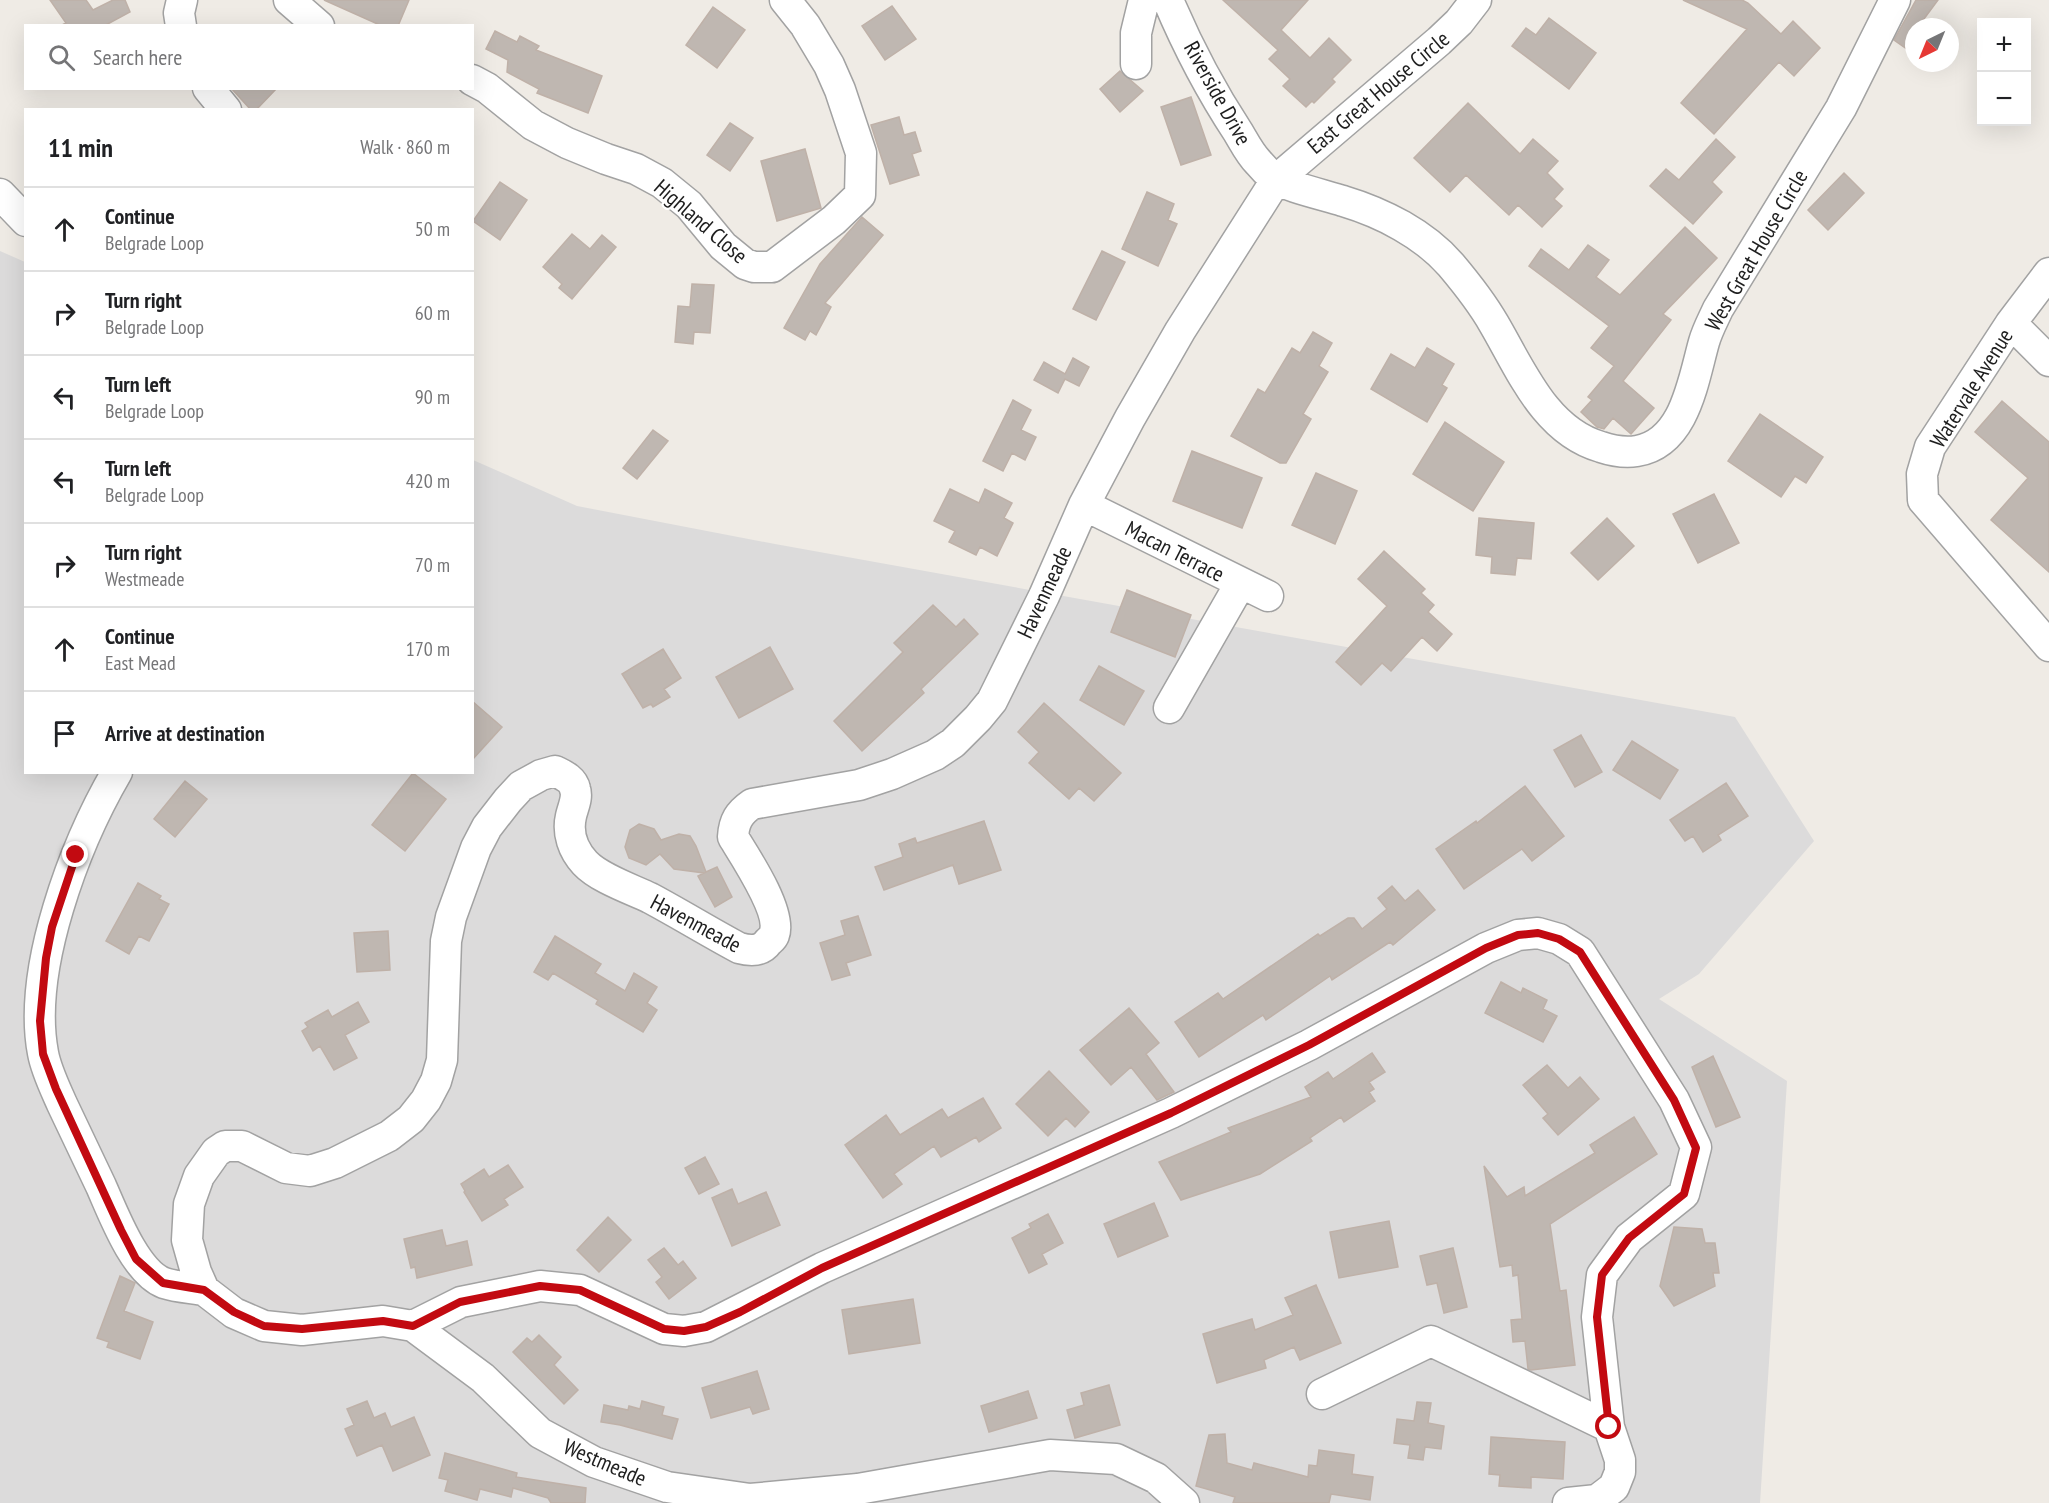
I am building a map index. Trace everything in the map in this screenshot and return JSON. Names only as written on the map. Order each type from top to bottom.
[{"type":"street","points":[[181,24],[179,13],[182,0]]},
{"type":"street","points":[[289,0],[317,24]]},
{"type":"street","name":"Highland Close","points":[[474,81],[487,88],[533,124],[567,143],[636,169],[662,183],[688,205],[723,246],[745,264],[754,267],[772,267],[834,220],[860,195],[861,153],[840,90],[830,65],[786,0]]},
{"type":"street","points":[[1136,64],[1136,33],[1144,0]]},
{"type":"street","name":"Riverside Drive","points":[[1168,0],[1221,107],[1256,160],[1276,180]]},
{"type":"street","name":"East Great House Circle","points":[[1276,180],[1439,41],[1459,22],[1476,0]]},
{"type":"street","name":"West Great House Circle","points":[[1276,180],[1347,202],[1389,219],[1436,249],[1468,286],[1493,322],[1517,366],[1554,418],[1577,437],[1592,445],[1615,452],[1649,448],[1662,441],[1685,406],[1695,384],[1705,339],[1718,309],[1841,108],[1895,0]]},
{"type":"street","points":[[210,90],[224,108]]},
{"type":"street","name":"Havenmeade","points":[[204,1290],[187,1240],[189,1204],[199,1176],[216,1152],[225,1146],[242,1146],[286,1168],[310,1171],[335,1163],[389,1136],[411,1119],[426,1100],[436,1081],[442,1060],[446,941],[451,917],[476,848],[487,827],[521,786],[541,775],[555,771],[568,778],[575,787],[570,833],[575,849],[585,864],[739,948],[750,951],[764,947],[774,934],[775,924],[767,897],[733,837],[734,826],[740,812],[752,804],[858,784],[892,774],[935,755],[953,743],[978,718],[992,701],[1044,596],[1083,505],[1130,418],[1180,331],[1276,180]]},
{"type":"street","points":[[0,194],[24,219]]},
{"type":"street","name":"Watervale Avenue","points":[[2049,273],[2011,323],[1930,447],[1922,474],[1923,500],[2049,646]]},
{"type":"street","points":[[2011,323],[2049,361]]},
{"type":"street","name":"Macan Terrace","points":[[1083,505],[1268,596]]},
{"type":"street","points":[[1169,708],[1240,584]]},
{"type":"street","points":[[116,774],[93,816],[76,855],[52,927],[42,986],[40,1021],[43,1054],[70,1120],[136,1259],[163,1283],[204,1290]]},
{"type":"street","points":[[413,1326],[460,1302],[540,1286],[580,1290],[664,1329],[684,1331],[706,1327],[740,1312],[822,1268],[1171,1113],[1309,1045],[1486,948],[1518,935],[1538,933],[1559,939],[1580,952],[1674,1100],[1696,1148],[1684,1194],[1629,1238],[1602,1275],[1597,1317],[1609,1427],[1620,1460],[1620,1472],[1614,1487],[1597,1500],[1568,1503]]},
{"type":"street","name":"Westmeade","points":[[204,1290],[234,1312],[264,1326],[302,1329],[383,1321],[413,1326],[483,1378],[540,1433],[594,1462],[667,1486],[750,1499],[858,1489],[1050,1455],[1116,1459],[1156,1478],[1184,1503]]},
{"type":"street","points":[[1322,1394],[1431,1341],[1609,1427]]},
{"type":"shaded area","points":[[0,251],[24,262],[24,774],[474,774],[474,460],[577,506],[775,544],[1735,717],[1814,841],[1699,974],[1659,999],[1787,1081],[1760,1503],[0,1503]]},
{"type":"building","points":[[50,0],[86,0],[93,10],[113,0],[125,0],[130,12],[108,24],[64,24],[66,23]]},
{"type":"building","points":[[324,0],[409,0],[399,24],[378,24]]},
{"type":"building","points":[[1223,0],[1308,0],[1281,30],[1310,58],[1329,38],[1351,60],[1332,79],[1335,82],[1314,103],[1312,101],[1306,107],[1283,86],[1290,79],[1269,59],[1278,50]]},
{"type":"building","points":[[1683,0],[1742,0],[1781,34],[1793,21],[1820,48],[1794,76],[1779,62],[1714,134],[1681,103],[1747,29]]},
{"type":"building","points":[[1916,0],[1938,0],[1925,18],[1906,18]]},
{"type":"building","points":[[892,6],[916,39],[885,60],[862,26]]},
{"type":"building","points":[[713,7],[745,30],[717,68],[686,45]]},
{"type":"building","points":[[1549,18],[1596,53],[1569,89],[1512,46],[1526,28],[1536,35]]},
{"type":"building","points":[[1905,20],[1905,48],[1894,40]]},
{"type":"building","points":[[495,31],[517,42],[520,36],[539,46],[536,50],[602,76],[588,113],[537,93],[539,89],[507,72],[508,60],[486,49]]},
{"type":"building","points":[[1120,71],[1143,91],[1120,112],[1100,89]]},
{"type":"building","points":[[233,90],[275,90],[258,108],[249,108]]},
{"type":"building","points":[[1191,97],[1211,155],[1181,165],[1161,107]]},
{"type":"building","points":[[1468,103],[1520,154],[1533,139],[1558,161],[1547,173],[1563,189],[1554,199],[1562,206],[1542,227],[1518,205],[1509,215],[1466,175],[1450,192],[1414,158]]},
{"type":"building","points":[[899,117],[904,135],[915,132],[921,151],[912,154],[919,175],[890,184],[871,125]]},
{"type":"building","points":[[730,123],[753,138],[730,171],[707,155]]},
{"type":"building","points":[[1716,139],[1735,157],[1712,182],[1722,192],[1693,224],[1650,186],[1666,169],[1679,180]]},
{"type":"building","points":[[805,149],[821,208],[777,221],[761,161]]},
{"type":"building","points":[[1844,173],[1864,193],[1828,230],[1808,210]]},
{"type":"building","points":[[500,182],[527,200],[500,240],[474,220]]},
{"type":"building","points":[[1147,192],[1174,204],[1168,220],[1177,224],[1158,266],[1122,249]]},
{"type":"building","points":[[862,217],[883,235],[825,303],[831,307],[816,335],[810,331],[805,340],[784,328],[820,264]]},
{"type":"building","points":[[1685,227],[1717,258],[1663,314],[1671,320],[1623,381],[1654,408],[1631,434],[1613,418],[1604,429],[1597,427],[1581,412],[1592,400],[1588,397],[1614,366],[1591,348],[1609,326],[1529,266],[1541,249],[1569,270],[1588,245],[1609,260],[1596,277],[1620,295]]},
{"type":"building","points":[[572,234],[590,249],[602,235],[616,247],[572,299],[559,288],[562,284],[543,267]]},
{"type":"building","points":[[1102,251],[1125,262],[1096,320],[1073,309]]},
{"type":"building","points":[[692,284],[714,285],[710,333],[694,332],[693,344],[675,342],[678,306],[690,307]]},
{"type":"building","points":[[1313,332],[1332,343],[1319,366],[1328,372],[1303,414],[1311,419],[1286,463],[1280,463],[1231,436],[1258,389],[1265,393],[1292,348],[1300,353]]},
{"type":"building","points":[[1427,348],[1454,364],[1442,385],[1447,388],[1427,422],[1371,389],[1391,354],[1415,368]]},
{"type":"building","points":[[1073,358],[1089,367],[1079,386],[1065,379],[1058,393],[1034,380],[1044,362],[1065,374]]},
{"type":"building","points":[[1013,400],[1031,410],[1021,430],[1036,437],[1025,460],[1012,453],[1003,471],[983,461]]},
{"type":"building","points":[[2002,401],[2049,442],[2049,572],[1991,520],[2028,478],[1975,432]]},
{"type":"building","points":[[1760,414],[1823,457],[1806,483],[1795,476],[1781,497],[1728,461]]},
{"type":"building","points":[[1445,422],[1504,462],[1473,511],[1413,474]]},
{"type":"building","points":[[653,430],[668,441],[637,479],[623,468]]},
{"type":"building","points":[[1192,451],[1262,478],[1242,528],[1173,501]]},
{"type":"building","points":[[1316,473],[1357,491],[1335,544],[1292,525]]},
{"type":"building","points":[[950,489],[979,503],[985,489],[1012,503],[1004,518],[1013,523],[997,556],[980,547],[976,555],[949,542],[955,531],[934,521]]},
{"type":"building","points":[[1714,494],[1739,543],[1698,563],[1673,514]]},
{"type":"building","points":[[1479,518],[1534,523],[1531,559],[1517,558],[1515,575],[1491,573],[1492,557],[1476,555]]},
{"type":"building","points":[[1607,518],[1634,546],[1598,580],[1571,553]]},
{"type":"building","points":[[1384,551],[1425,589],[1421,593],[1434,605],[1428,612],[1452,634],[1437,651],[1422,637],[1391,671],[1382,663],[1361,685],[1336,662],[1387,606],[1358,579]]},
{"type":"building","points":[[1127,590],[1191,615],[1175,657],[1111,632]]},
{"type":"building","points":[[933,605],[956,627],[964,619],[978,634],[921,689],[924,693],[862,751],[834,721],[903,652],[894,643]]},
{"type":"building","points":[[770,647],[793,689],[739,718],[716,677]]},
{"type":"building","points":[[663,649],[681,678],[664,689],[670,697],[653,707],[651,704],[643,708],[622,674]]},
{"type":"building","points":[[1099,666],[1144,691],[1124,725],[1080,700]]},
{"type":"building","points":[[474,703],[502,727],[474,758]]},
{"type":"building","points":[[1044,703],[1121,773],[1094,801],[1079,788],[1069,799],[1029,763],[1039,752],[1018,732]]},
{"type":"building","points":[[1581,735],[1602,772],[1575,787],[1554,750]]},
{"type":"building","points":[[1632,741],[1678,770],[1660,799],[1613,770]]},
{"type":"building","points":[[412,774],[446,799],[405,851],[372,825]]},
{"type":"building","points":[[185,781],[207,799],[175,837],[154,819]]},
{"type":"building","points":[[1726,783],[1748,816],[1718,835],[1721,840],[1703,852],[1693,836],[1685,841],[1670,820]]},
{"type":"building","points":[[1525,786],[1564,836],[1532,861],[1522,849],[1464,889],[1436,849],[1476,821],[1477,823]]},
{"type":"building","points":[[984,821],[1001,870],[959,884],[953,865],[884,890],[875,867],[903,857],[899,844],[915,838],[917,843]]},
{"type":"building","points":[[639,824],[654,829],[661,840],[679,834],[690,836],[706,872],[717,867],[732,897],[715,907],[698,876],[704,873],[674,869],[660,854],[646,865],[629,858],[625,847],[630,830]]},
{"type":"building","points":[[138,883],[161,896],[159,899],[169,904],[149,941],[139,936],[129,954],[106,941]]},
{"type":"building","points":[[1392,886],[1405,901],[1418,890],[1435,910],[1393,945],[1390,942],[1332,980],[1330,976],[1266,1020],[1263,1015],[1199,1057],[1175,1022],[1218,993],[1223,999],[1318,934],[1320,936],[1348,918],[1354,918],[1362,929],[1387,909],[1378,898]]},
{"type":"building","points":[[858,916],[871,955],[846,963],[850,975],[832,980],[820,943],[845,935],[841,921]]},
{"type":"building","points":[[388,931],[390,970],[357,972],[354,933]]},
{"type":"building","points":[[555,936],[601,964],[595,973],[625,991],[634,973],[657,987],[647,1003],[657,1010],[643,1032],[596,1004],[598,1000],[553,973],[548,980],[534,972]]},
{"type":"building","points":[[1501,982],[1521,993],[1523,988],[1547,1000],[1543,1009],[1557,1016],[1543,1042],[1485,1013]]},
{"type":"building","points":[[358,1002],[369,1022],[345,1035],[357,1058],[334,1070],[320,1046],[313,1051],[302,1031],[308,1027],[305,1023],[328,1010],[332,1017]]},
{"type":"building","points":[[1129,1008],[1159,1043],[1146,1054],[1174,1092],[1157,1100],[1131,1067],[1111,1085],[1080,1050]]},
{"type":"building","points":[[1372,1053],[1385,1072],[1369,1082],[1374,1089],[1369,1092],[1375,1101],[1344,1122],[1341,1117],[1310,1138],[1312,1141],[1260,1174],[1181,1200],[1159,1162],[1231,1132],[1228,1128],[1311,1097],[1305,1087],[1328,1072],[1333,1079]]},
{"type":"building","points":[[1713,1056],[1740,1117],[1716,1127],[1692,1067]]},
{"type":"building","points":[[1547,1065],[1568,1088],[1580,1077],[1599,1099],[1558,1135],[1543,1118],[1548,1114],[1523,1085]]},
{"type":"building","points":[[1049,1071],[1089,1112],[1075,1127],[1066,1118],[1048,1136],[1016,1104]]},
{"type":"building","points":[[983,1098],[1001,1128],[979,1142],[976,1137],[941,1157],[934,1146],[894,1174],[902,1184],[883,1198],[845,1145],[886,1115],[900,1135],[942,1109],[948,1118]]},
{"type":"building","points":[[1634,1117],[1657,1154],[1550,1224],[1560,1291],[1566,1290],[1575,1365],[1528,1369],[1525,1341],[1513,1342],[1511,1320],[1522,1319],[1518,1275],[1513,1276],[1512,1265],[1500,1267],[1484,1166],[1507,1197],[1524,1187],[1525,1196],[1595,1153],[1590,1145]]},
{"type":"building","points":[[705,1157],[719,1184],[699,1194],[685,1168]]},
{"type":"building","points":[[508,1165],[523,1187],[504,1199],[508,1205],[482,1221],[461,1184],[484,1169],[489,1177]]},
{"type":"building","points":[[732,1189],[738,1204],[766,1192],[780,1225],[732,1246],[712,1198]]},
{"type":"building","points":[[1154,1203],[1168,1236],[1118,1257],[1104,1224]]},
{"type":"building","points":[[1048,1214],[1063,1243],[1042,1254],[1047,1264],[1029,1273],[1012,1238],[1031,1228],[1029,1224]]},
{"type":"building","points":[[608,1217],[631,1240],[599,1272],[577,1250]]},
{"type":"building","points":[[1389,1221],[1398,1267],[1339,1278],[1330,1232]]},
{"type":"building","points":[[1674,1227],[1702,1229],[1705,1243],[1715,1243],[1719,1273],[1713,1273],[1715,1286],[1674,1306],[1660,1286]]},
{"type":"building","points":[[442,1230],[446,1246],[467,1241],[472,1265],[417,1278],[415,1267],[411,1268],[404,1239]]},
{"type":"building","points":[[664,1248],[678,1265],[683,1261],[696,1278],[669,1299],[656,1282],[662,1277],[648,1260]]},
{"type":"building","points":[[1453,1248],[1467,1307],[1444,1313],[1437,1283],[1427,1285],[1420,1256]]},
{"type":"building","points":[[120,1276],[135,1283],[124,1311],[153,1322],[140,1359],[107,1347],[109,1342],[97,1338]]},
{"type":"building","points":[[1316,1285],[1341,1343],[1300,1360],[1294,1347],[1264,1360],[1266,1368],[1217,1383],[1203,1334],[1252,1319],[1255,1330],[1293,1315],[1285,1298]]},
{"type":"building","points":[[913,1299],[920,1343],[849,1354],[842,1310]]},
{"type":"building","points":[[539,1335],[561,1357],[554,1365],[578,1390],[564,1404],[513,1352],[527,1338],[532,1342]]},
{"type":"building","points":[[757,1371],[769,1409],[753,1414],[750,1407],[711,1418],[702,1388]]},
{"type":"building","points":[[1109,1385],[1120,1425],[1075,1438],[1067,1410],[1084,1405],[1081,1393]]},
{"type":"building","points":[[1028,1391],[1037,1418],[989,1432],[981,1406]]},
{"type":"building","points":[[367,1401],[374,1418],[385,1413],[391,1427],[414,1417],[430,1455],[393,1471],[382,1445],[357,1456],[345,1429],[354,1425],[347,1409]]},
{"type":"building","points":[[642,1401],[664,1407],[662,1415],[678,1419],[672,1439],[601,1422],[604,1405],[628,1410],[629,1406],[640,1409]]},
{"type":"building","points":[[1417,1402],[1431,1403],[1428,1423],[1444,1426],[1441,1449],[1425,1447],[1423,1460],[1408,1458],[1410,1445],[1394,1443],[1397,1419],[1414,1421]]},
{"type":"building","points":[[1225,1434],[1227,1463],[1252,1470],[1254,1463],[1308,1477],[1309,1465],[1317,1466],[1319,1450],[1354,1455],[1352,1474],[1373,1477],[1370,1500],[1331,1494],[1329,1503],[1233,1503],[1235,1497],[1196,1486],[1209,1435]]},
{"type":"building","points":[[1491,1437],[1565,1442],[1563,1479],[1531,1477],[1531,1488],[1499,1486],[1500,1475],[1489,1474]]},
{"type":"building","points":[[445,1453],[517,1473],[516,1477],[586,1488],[585,1503],[551,1503],[548,1498],[513,1488],[511,1497],[480,1489],[477,1500],[445,1491],[448,1480],[439,1478]]},
{"type":"route","points":[[76,855],[52,927],[46,958],[40,1021],[43,1054],[56,1089],[121,1230],[136,1259],[163,1283],[204,1290],[234,1312],[264,1326],[302,1329],[383,1321],[413,1326],[460,1302],[540,1286],[580,1290],[664,1329],[684,1331],[706,1327],[740,1312],[822,1268],[1171,1113],[1309,1045],[1486,948],[1518,935],[1538,933],[1559,939],[1580,952],[1674,1100],[1696,1148],[1684,1194],[1629,1238],[1602,1275],[1597,1317],[1609,1427]]}]
